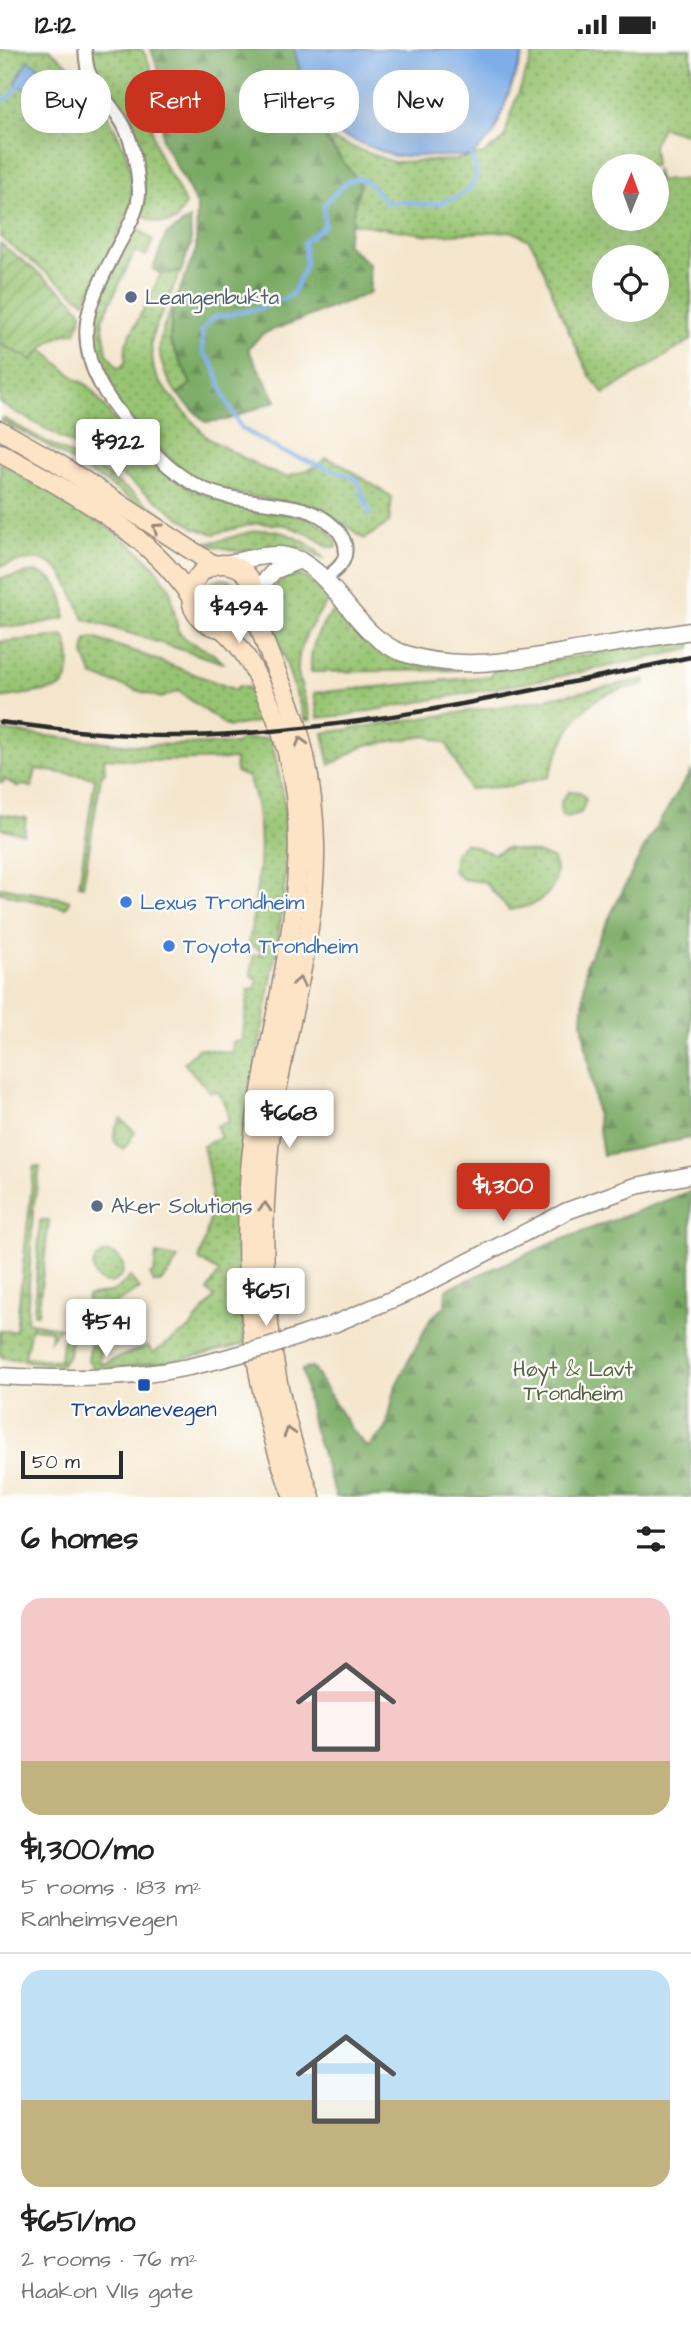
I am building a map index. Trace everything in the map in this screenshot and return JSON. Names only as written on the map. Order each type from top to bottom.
[{"type":"main road","points":[[0,430],[56,462],[219,565],[241,569],[253,583],[258,625],[303,747],[312,794],[315,844],[313,896],[274,1116],[264,1222],[269,1329],[277,1381],[288,1429],[311,1497]]},
{"type":"main road","points":[[0,453],[126,529],[157,555],[177,576],[203,621],[221,628],[236,640],[272,707],[285,748],[294,794],[298,842],[296,895],[257,1111],[247,1224],[252,1333],[260,1385],[271,1432],[293,1497]]},
{"type":"main road","points":[[191,597],[197,577],[219,565]]},
{"type":"main road","points":[[221,628],[238,625],[255,600]]},
{"type":"street","points":[[85,49],[88,71],[124,126],[138,172],[139,195],[131,219],[89,308],[86,336],[94,376],[123,419],[156,455],[181,475],[203,488],[234,499],[303,509],[321,516],[341,534],[345,544],[344,559],[338,568],[324,579]]},
{"type":"street","points":[[219,565],[277,555],[300,560],[324,579],[362,626],[380,642],[401,653],[424,659],[451,662],[498,661],[691,631]]},
{"type":"street","points":[[255,600],[274,571],[300,560]]},
{"type":"street","points":[[0,1376],[75,1380],[164,1372],[271,1346],[331,1325],[410,1292],[567,1211],[636,1186],[691,1175]]},
{"type":"green space","points":[[0,49],[49,49],[74,70],[21,70],[21,133],[111,133],[111,121],[126,152],[133,184],[131,206],[85,302],[0,237]]},
{"type":"green space","points":[[89,49],[142,49],[151,70],[125,70],[125,119],[111,94],[111,70],[97,70]]},
{"type":"green space","points":[[151,49],[294,49],[300,70],[239,70],[239,133],[321,133],[360,184],[346,244],[369,264],[370,293],[262,334],[248,349],[276,401],[226,420],[205,422],[177,394],[191,384],[170,341],[173,306],[196,250],[197,205],[162,140],[162,133],[225,133],[225,70],[158,70]]},
{"type":"green space","points":[[535,49],[691,49],[691,136],[662,127],[653,145],[654,154],[592,154],[592,231],[669,231],[669,180],[691,179],[691,340],[604,394],[590,376],[529,240],[511,231],[430,235],[350,223],[360,184],[325,137],[393,162],[455,160],[483,154],[504,139]]},
{"type":"green space","points":[[132,133],[153,133],[163,162],[185,205],[176,221],[159,223],[143,216],[144,186]]},
{"type":"green space","points":[[190,219],[191,244],[181,271],[161,274],[153,269],[166,235]]},
{"type":"green space","points":[[135,227],[153,240],[146,256],[135,251],[102,320],[107,353],[118,369],[125,363],[126,344],[161,274],[181,271],[154,330],[151,344],[154,371],[160,383],[207,438],[268,471],[287,477],[316,467],[326,458],[339,463],[392,497],[389,523],[364,539],[334,518],[310,507],[244,495],[205,483],[174,463],[122,410],[106,385],[97,360],[94,336],[106,285]]},
{"type":"green space","points":[[0,243],[73,300],[82,313],[76,333],[57,338],[32,360],[0,344]]},
{"type":"green space","points":[[173,306],[170,339],[191,384],[177,394],[164,371],[160,351],[163,330]]},
{"type":"green space","points":[[0,344],[32,359],[42,349],[76,379],[89,386],[111,416],[143,450],[191,489],[228,504],[309,518],[328,530],[337,542],[337,547],[328,547],[308,534],[286,525],[257,523],[214,534],[195,528],[102,461],[0,403]]},
{"type":"green space","points":[[3,418],[101,471],[202,542],[250,532],[281,532],[309,545],[324,559],[297,547],[238,551],[195,542],[177,533],[131,499],[43,443],[3,422]]},
{"type":"green space","points":[[0,463],[78,508],[122,537],[143,555],[170,589],[178,631],[187,640],[212,653],[224,663],[84,619],[64,576],[48,562],[20,561],[0,566]]},
{"type":"green space","points":[[36,572],[50,578],[59,589],[65,618],[33,625],[0,627],[0,578]]},
{"type":"green space","points":[[298,575],[306,578],[329,599],[303,642],[298,661],[299,676],[311,720],[305,720],[270,608],[275,586],[284,579]]},
{"type":"green space","points":[[222,579],[233,584],[238,595],[233,606],[222,611],[211,606],[206,595],[211,584]]},
{"type":"green space","points":[[336,608],[364,637],[390,654],[420,664],[460,670],[311,672],[316,638]]},
{"type":"green space","points":[[64,636],[69,649],[70,664],[63,685],[58,689],[0,698],[0,642]]},
{"type":"green space","points":[[691,637],[691,649],[557,677],[318,718],[314,693],[491,676],[492,671]]},
{"type":"green space","points":[[93,638],[236,690],[238,686],[249,688],[263,721],[228,727],[178,691],[161,698],[93,676],[84,655],[86,640]]},
{"type":"green space","points":[[646,679],[644,684],[602,696],[583,712],[568,732],[548,777],[511,786],[469,789],[447,744],[427,736],[366,745],[330,765],[323,733],[524,703]]},
{"type":"green space","points":[[0,731],[133,745],[235,744],[241,740],[271,738],[280,779],[287,848],[281,916],[243,1145],[239,1230],[245,1344],[189,1358],[132,1366],[94,1369],[88,1360],[91,1343],[100,1336],[103,1344],[98,1347],[101,1355],[99,1361],[102,1364],[148,1346],[153,1353],[190,1328],[215,1297],[207,1291],[219,1272],[199,1260],[208,1229],[211,1203],[210,1177],[203,1146],[221,1137],[216,1126],[229,1122],[226,1105],[216,1091],[210,1092],[184,1063],[199,1048],[232,1053],[233,1041],[242,1041],[249,990],[256,988],[257,979],[251,976],[253,955],[262,955],[260,950],[249,944],[258,881],[260,839],[248,777],[236,772],[235,759],[153,761],[104,758],[105,772],[101,776],[83,886],[79,885],[95,778],[36,769],[32,787],[19,787],[4,779],[3,783],[0,782]]},
{"type":"green space","points":[[691,771],[691,1138],[603,1155],[582,1022],[586,964],[647,842]]},
{"type":"green space","points":[[570,791],[580,792],[586,799],[581,813],[567,817],[561,814],[561,804]]},
{"type":"green space","points":[[1,814],[26,818],[24,834],[0,828]]},
{"type":"green space","points":[[465,843],[494,854],[506,848],[552,858],[556,879],[547,895],[539,901],[509,910],[485,882],[462,879],[453,871],[455,854]]},
{"type":"green space","points":[[0,887],[70,901],[66,908],[0,893]]},
{"type":"green space","points":[[121,1119],[135,1132],[124,1149],[114,1140],[116,1127]]},
{"type":"green space","points":[[34,1166],[40,1167],[33,1209],[27,1320],[30,1323],[60,1328],[50,1341],[51,1330],[31,1328],[25,1357],[60,1361],[62,1342],[67,1336],[71,1336],[69,1355],[60,1366],[0,1357],[0,1331],[16,1331]]},
{"type":"green space","name":"Høyt & Lavt Trondheim","points":[[691,1191],[691,1497],[336,1497],[313,1427],[302,1370],[312,1367],[351,1429],[367,1448],[386,1429],[396,1385],[431,1318],[445,1306],[446,1289],[550,1244]]},
{"type":"green space","points":[[49,1220],[38,1314],[34,1314],[40,1221]]},
{"type":"green space","points":[[108,1253],[118,1258],[123,1268],[118,1278],[108,1283],[98,1278],[93,1268],[98,1258]]},
{"type":"green space","points":[[156,1254],[178,1258],[160,1283],[154,1283],[150,1274],[154,1274]]},
{"type":"green space","points":[[130,1277],[140,1289],[111,1306],[115,1316],[103,1320],[85,1317],[88,1296],[114,1291]]},
{"type":"water","points":[[294,49],[525,49],[494,134],[471,156],[394,156],[334,133],[359,133],[359,70],[300,70]]},
{"type":"water","points":[[28,60],[43,69],[42,70],[22,70]]},
{"type":"water","points":[[21,72],[21,87],[15,83]]},
{"type":"waterway","points":[[0,99],[7,99],[19,86]]},
{"type":"waterway","points":[[370,514],[357,479],[281,451],[241,428],[226,400],[213,364],[203,353],[202,331],[212,318],[262,308],[292,295],[306,264],[304,242],[324,226],[324,205],[348,181],[362,179],[369,183],[386,203],[436,203],[454,198],[470,188],[476,172],[471,156]]},
{"type":"railway","points":[[0,722],[69,730],[185,736],[313,727],[440,708],[691,657]]},
{"type":"place","name":"Leangenbukta","points":[[131,297]]},
{"type":"place","name":"Lexus Trondheim","points":[[126,902]]},
{"type":"place","name":"Toyota Trondheim","points":[[169,946]]},
{"type":"place","name":"Aker Solutions","points":[[97,1206]]},
{"type":"place","name":"Travbanevegen","points":[[144,1385]]}]
